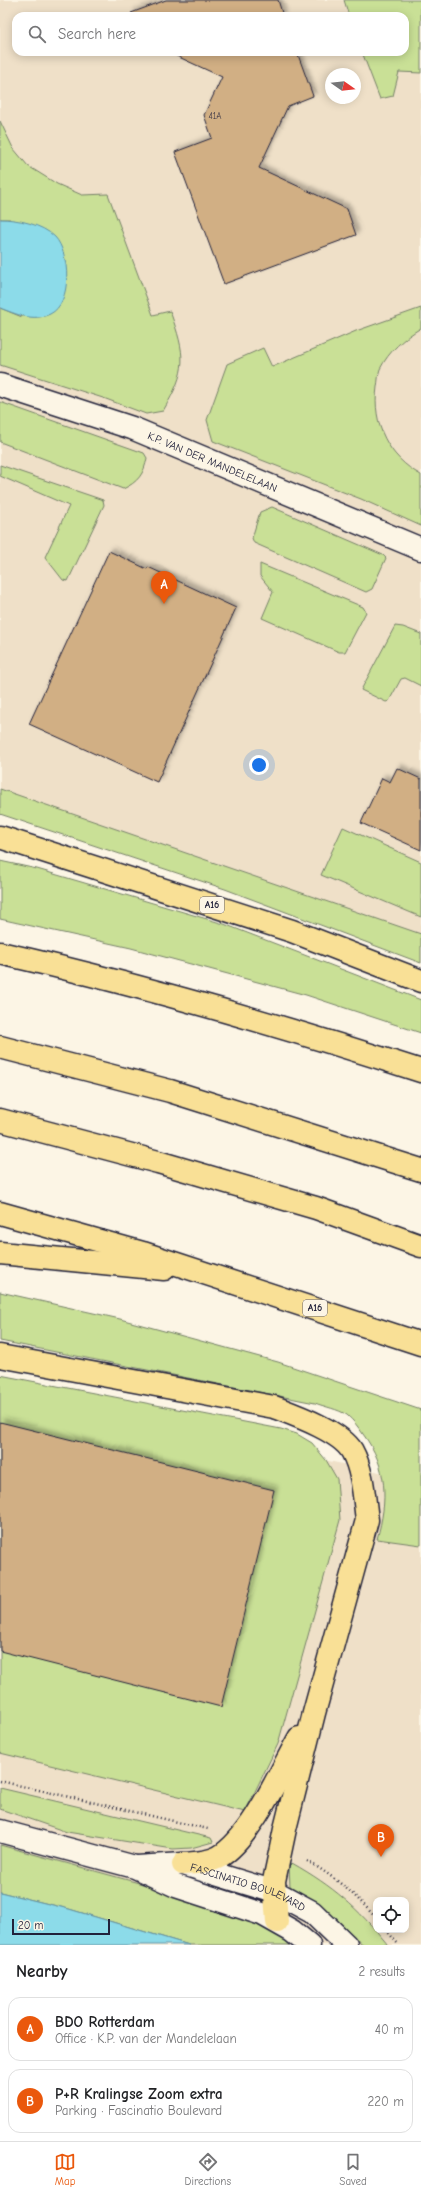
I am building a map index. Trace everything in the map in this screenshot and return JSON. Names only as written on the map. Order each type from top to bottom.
[{"type":"highway","name":"A16","points":[[0,837],[292,931],[421,981]]},
{"type":"highway","points":[[0,953],[168,995],[256,1020],[421,1071]]},
{"type":"highway","points":[[0,1046],[170,1091],[421,1170]]},
{"type":"highway","points":[[0,1120],[158,1162],[316,1208],[421,1246]]},
{"type":"highway","name":"A16","points":[[0,1213],[143,1253],[421,1344]]},
{"type":"highway","name":"A16","points":[[0,1253],[209,1274]]},
{"type":"highway","points":[[0,1356],[274,1407],[307,1420],[333,1434],[351,1449],[364,1487],[367,1520],[314,1712],[280,1849],[274,1881],[277,1922]]},
{"type":"highway","points":[[183,1864],[210,1860],[219,1856],[242,1837],[314,1712]]},
{"type":"street","name":"K.P. VAN DER MANDELELAAN","points":[[0,385],[132,428],[421,549]]},
{"type":"street","name":"FASCINATIO BOULEVARD","points":[[0,1831],[136,1867],[176,1886],[244,1908],[277,1922],[309,1945]]},
{"type":"street","name":"FASCINATIO BOULEVARD","points":[[136,1867],[183,1864],[275,1892],[312,1912],[346,1945]]},
{"type":"path","points":[[389,1933],[399,1945]]},
{"type":"shaded area","points":[[0,0],[421,0],[421,952],[0,803]]},
{"type":"shaded area","points":[[0,1390],[421,1481],[421,1945],[0,1945]]},
{"type":"green space","points":[[344,0],[421,0],[421,73],[399,72],[393,96],[380,99],[364,56],[409,56],[409,12],[348,12]]},
{"type":"green space","points":[[0,121],[13,148],[28,166],[57,184],[82,195],[108,194],[153,315],[170,311],[179,340],[182,362],[180,373],[177,384],[163,411],[146,414],[106,399],[0,365],[0,308],[22,317],[10,219],[0,219]]},
{"type":"green space","points":[[421,308],[421,328],[409,336],[388,356],[380,369],[376,401],[380,426],[391,449],[409,468],[421,475],[421,526],[361,499],[213,441],[207,420],[227,364],[263,348],[272,367],[356,331]]},
{"type":"green space","points":[[0,402],[144,453],[147,458],[140,477],[123,489],[0,442]]},
{"type":"green space","points":[[0,465],[103,500],[104,505],[68,581],[63,580],[45,557],[69,506],[0,476]]},
{"type":"green space","points":[[272,507],[383,555],[386,558],[372,589],[366,592],[254,543],[252,538],[260,512]]},
{"type":"green space","points":[[260,564],[363,607],[366,612],[345,652],[339,652],[262,618],[273,592],[260,576]]},
{"type":"green space","points":[[395,626],[403,627],[421,634],[421,686],[405,678],[401,679],[389,701],[386,702],[361,690]]},
{"type":"green space","points":[[0,789],[421,934],[421,963],[225,889],[0,814]]},
{"type":"green space","points":[[343,827],[421,862],[421,917],[321,875]]},
{"type":"green space","points":[[0,861],[37,869],[224,924],[421,1000],[421,1033],[306,995],[131,948],[0,919]]},
{"type":"green space","points":[[0,1292],[120,1319],[278,1362],[421,1410],[421,1545],[377,1539],[381,1525],[384,1497],[384,1484],[381,1471],[371,1446],[358,1427],[347,1415],[315,1403],[0,1341]]},
{"type":"green space","points":[[0,1375],[281,1429],[297,1434],[312,1443],[326,1460],[337,1479],[340,1520],[278,1744],[245,1812],[0,1753]]},
{"type":"green space","points":[[0,1788],[211,1838],[213,1842],[191,1848],[173,1849],[67,1832],[0,1809]]},
{"type":"green space","points":[[0,1845],[190,1897],[238,1913],[295,1945],[189,1945],[69,1909],[0,1892]]},
{"type":"green space","points":[[292,1863],[333,1889],[373,1928],[373,1933],[378,1933],[388,1945],[362,1945],[328,1912],[310,1898],[290,1886],[289,1866]]},
{"type":"water","points":[[0,219],[29,223],[50,232],[60,244],[66,265],[66,289],[63,300],[50,314],[31,317],[18,315],[0,308]]},
{"type":"water","points":[[0,1892],[69,1909],[189,1945],[0,1945]]},
{"type":"building","points":[[166,0],[278,0],[282,12],[134,12]]},
{"type":"building","points":[[177,56],[298,56],[313,96],[288,106],[259,168],[347,209],[356,235],[224,284],[175,152],[212,138],[204,115],[222,77]]},
{"type":"building","points":[[109,551],[147,569],[148,567],[236,608],[157,782],[29,724]]},
{"type":"building","points":[[397,768],[421,779],[421,850],[361,823],[382,778],[390,782]]},
{"type":"building","points":[[0,1422],[274,1490],[221,1707],[0,1651]]},
{"type":"place","name":"BDO Rotterdam","points":[[164,604]]},
{"type":"place","name":"P+R Kralingse Zoom extra","points":[[381,1857]]}]
